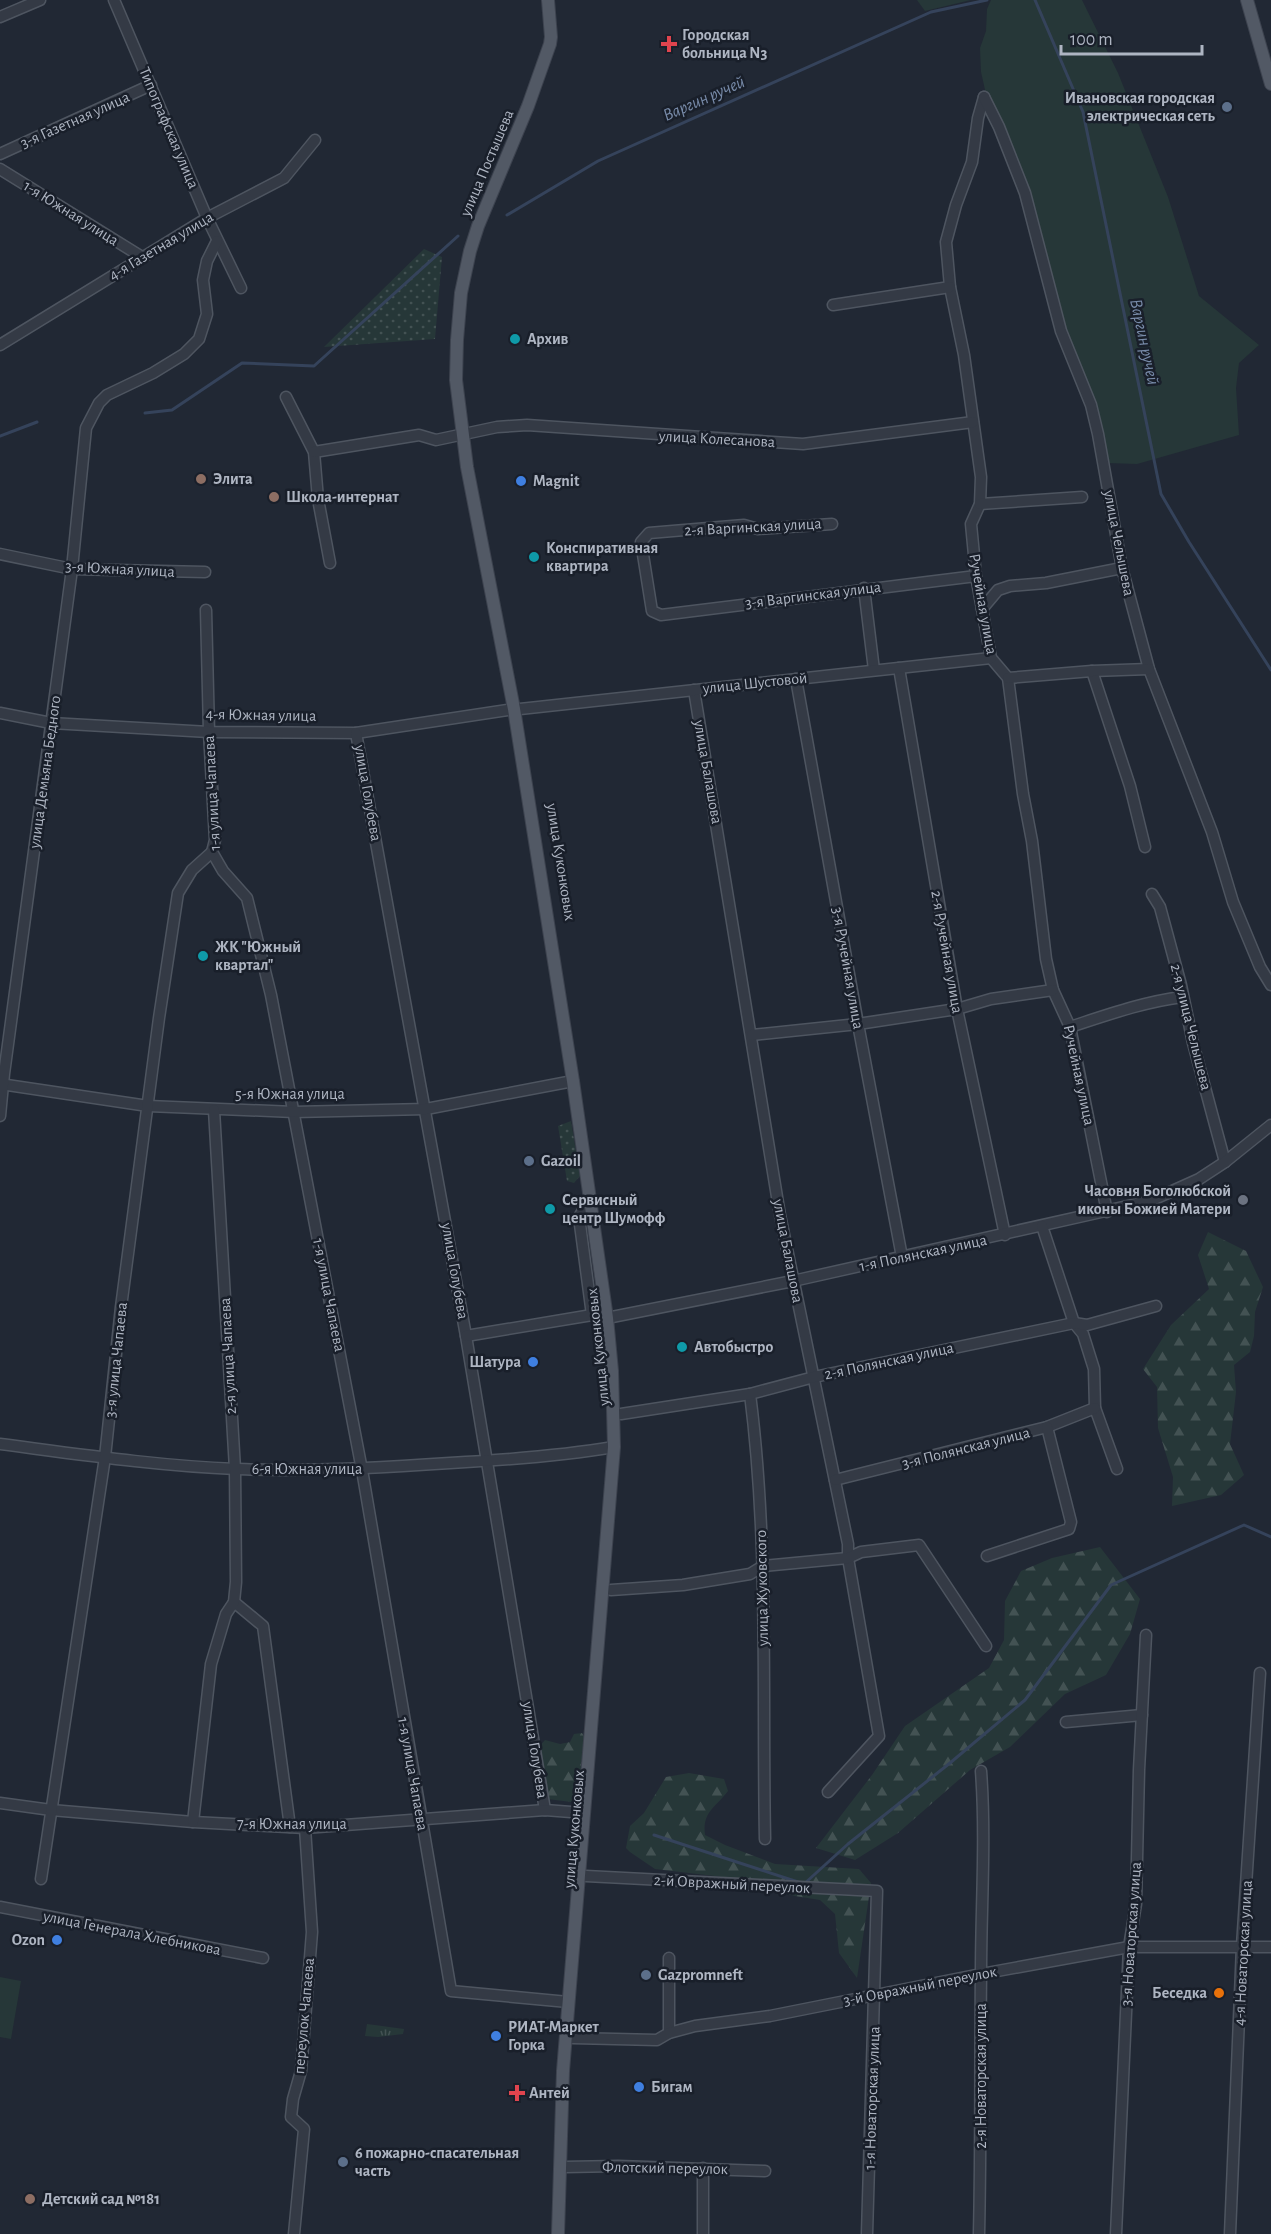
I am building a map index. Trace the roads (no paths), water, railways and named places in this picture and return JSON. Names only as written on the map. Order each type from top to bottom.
[{"type":"main road","name":"улица Постышева","points":[[457,340],[461,293],[470,251],[478,226],[528,106],[550,44],[548,0]]},
{"type":"main road","points":[[1247,0],[1271,84]]},
{"type":"main road","name":"улица Куконковых","points":[[457,340],[456,380],[461,435],[467,468],[486,537],[517,709],[576,1081],[610,1318],[621,1414],[621,1462],[558,2232]]},
{"type":"main road","name":"улица Куконковых","points":[[558,2232],[562,2092],[568,2002],[614,1447],[610,1318],[590,1199],[576,1081]]},
{"type":"street","points":[[0,17],[40,0]]},
{"type":"street","name":"Типографская улица","points":[[114,0],[207,218],[241,288]]},
{"type":"street","name":"3-я Газетная улица","points":[[0,154],[151,85]]},
{"type":"street","name":"Ручейная улица","points":[[984,97],[978,118],[972,162],[956,205],[946,242],[950,287],[964,355],[981,477],[980,504],[971,524],[976,576],[991,658],[1008,678],[1023,794],[1032,841],[1046,959],[1053,990],[1070,1027],[1107,1212]]},
{"type":"street","name":"улица Челышева","points":[[984,97],[999,127],[1025,194],[1061,331],[1091,405],[1122,568],[1149,669],[1212,832],[1233,902],[1260,967],[1271,985]]},
{"type":"street","name":"4-я Газетная улица","points":[[0,345],[207,218],[284,178],[315,140]]},
{"type":"street","name":"1-я Южная улица","points":[[0,169],[142,257]]},
{"type":"street","name":"улица Демьяна Бедного","points":[[0,1116],[2,1084],[72,569],[86,428],[99,403],[107,395],[153,373],[184,354],[199,339],[207,314],[203,280],[207,261],[218,241]]},
{"type":"street","points":[[833,305],[950,287]]},
{"type":"street","points":[[286,397],[314,452],[318,499],[330,563]]},
{"type":"street","name":"улица Колесанова","points":[[461,435],[496,427],[526,425],[802,444],[973,422]]},
{"type":"street","points":[[314,452],[419,435],[436,440],[461,435]]},
{"type":"street","points":[[980,504],[1082,497]]},
{"type":"street","name":"2-я Варгинская улица","points":[[652,611],[641,542],[649,533],[744,525],[758,529],[832,524]]},
{"type":"street","name":"3-я Южная улица","points":[[0,554],[72,569],[205,572]]},
{"type":"street","points":[[982,609],[998,590],[1011,586],[1046,583],[1122,568]]},
{"type":"street","name":"3-я Варгинская улица","points":[[652,611],[661,615],[864,588],[976,576]]},
{"type":"street","points":[[864,588],[874,670]]},
{"type":"street","name":"1-я улица Чапаева","points":[[206,609],[214,840],[212,852],[224,871],[247,897],[271,995],[362,1470],[451,1991],[568,2002]]},
{"type":"street","name":"улица Шустовой","points":[[517,709],[991,658]]},
{"type":"street","name":"2-я Ручейная улица","points":[[898,668],[957,1010],[1005,1235]]},
{"type":"street","points":[[1008,678],[1149,669]]},
{"type":"street","points":[[1092,671],[1130,786],[1145,847]]},
{"type":"street","name":"3-я Ручейная улица","points":[[796,679],[902,1257]]},
{"type":"street","name":"улица Балашова","points":[[694,690],[780,1215],[848,1544],[848,1558],[879,1736],[828,1792]]},
{"type":"street","name":"4-я Южная улица","points":[[0,713],[51,723],[209,732],[357,733],[517,709]]},
{"type":"street","name":"улица Голубева","points":[[357,733],[466,1336],[545,1810]]},
{"type":"street","name":"3-я улица Чапаева","points":[[41,1879],[105,1457],[121,1306],[178,893],[192,870],[212,852]]},
{"type":"street","name":"2-я улица Челышева","points":[[1152,894],[1160,906],[1225,1162]]},
{"type":"street","points":[[752,1035],[858,1024],[957,1010],[991,999],[1053,990]]},
{"type":"street","points":[[1070,1027],[1135,1006],[1182,997]]},
{"type":"street","name":"5-я Южная улица","points":[[2,1084],[148,1106],[294,1112],[426,1109],[576,1081]]},
{"type":"street","name":"2-я улица Чапаева","points":[[193,1822],[211,1664],[226,1614],[234,1602],[236,1582],[235,1469],[214,1110]]},
{"type":"street","name":"1-я Полянская улица","points":[[610,1318],[794,1281],[1150,1201],[1177,1190],[1225,1162],[1271,1125]]},
{"type":"street","points":[[590,1199],[579,1217],[592,1315]]},
{"type":"street","points":[[1042,1226],[1074,1323],[1083,1334],[1094,1370],[1095,1408],[1117,1469]]},
{"type":"street","name":"2-я Полянская улица","points":[[621,1414],[750,1394],[814,1377],[1074,1323],[1087,1325],[1156,1306]]},
{"type":"street","points":[[466,1336],[592,1315],[610,1318]]},
{"type":"street","name":"улица Жуковского","points":[[750,1394],[755,1434],[763,1566],[765,1839]]},
{"type":"street","name":"3-я Полянская улица","points":[[835,1480],[1047,1427],[1095,1408]]},
{"type":"street","points":[[987,1556],[1069,1528],[1071,1522],[1047,1427]]},
{"type":"street","name":"6-я Южная улица","points":[[0,1444],[105,1457],[235,1469],[362,1470],[487,1461],[614,1447]]},
{"type":"street","points":[[611,1590],[683,1585],[750,1574],[763,1566],[848,1558],[861,1552],[919,1545],[986,1646]]},
{"type":"street","points":[[234,1602],[263,1626],[290,1827]]},
{"type":"street","name":"3-я Новаторская улица","points":[[1116,2234],[1129,1947],[1136,1904],[1146,1635]]},
{"type":"street","name":"4-я Новаторская улица","points":[[1230,2234],[1242,1946],[1260,1673]]},
{"type":"street","points":[[1066,1722],[1142,1715]]},
{"type":"street","name":"2-я Новаторская улица","points":[[979,2234],[984,1810],[981,1772]]},
{"type":"street","name":"7-я Южная улица","points":[[0,1803],[51,1810],[193,1822],[305,1828],[545,1810],[584,1813]]},
{"type":"street","name":"переулок Чапаева","points":[[294,2234],[304,2129],[291,2117],[293,2099],[301,2071],[312,1932],[305,1828]]},
{"type":"street","name":"2-й Овражный переулок","points":[[586,1876],[877,1891]]},
{"type":"street","name":"1-я Новаторская улица","points":[[867,2234],[877,1891]]},
{"type":"street","name":"улица Генерала Хлебникова","points":[[0,1907],[263,1958]]},
{"type":"street","name":"3-й Овражный переулок","points":[[573,2038],[657,2040],[669,2033],[695,2026],[770,2016],[1129,1947],[1271,1947]]},
{"type":"street","points":[[669,1958],[669,2033]]},
{"type":"street","name":"Флотский переулок","points":[[565,2167],[765,2170]]},
{"type":"street","points":[[702,2234],[703,2169]]},
{"type":"waterway","name":"Варгин ручей","points":[[507,215],[598,161],[931,12],[987,0]]},
{"type":"waterway","name":"Варгин ручей","points":[[1035,0],[1083,112],[1161,494],[1271,670]]},
{"type":"waterway","name":"Варгин ручей","points":[[145,413],[172,410],[242,363],[314,366],[458,236]]},
{"type":"waterway","name":"Варгин ручей","points":[[0,436],[37,422]]},
{"type":"waterway","points":[[804,1884],[848,1844],[1025,1700],[1111,1585],[1244,1525],[1271,1537]]},
{"type":"waterway","points":[[654,1835],[798,1882]]},
{"type":"place","name":"Городская больница N3","points":[[669,44]]},
{"type":"place","name":"Ивановская городская электрическая сеть","points":[[1227,107]]},
{"type":"place","name":"Архив","points":[[515,339]]},
{"type":"place","name":"Элита","points":[[201,479]]},
{"type":"place","name":"Magnit","points":[[521,481]]},
{"type":"place","name":"Школа-интернат","points":[[274,497]]},
{"type":"place","name":"Конспиративная квартира","points":[[534,557]]},
{"type":"place","name":"ЖК \"Южный квартал\"","points":[[203,956]]},
{"type":"place","name":"Gazoil","points":[[529,1161]]},
{"type":"place","name":"Часовня Боголюбской иконы Божией Матери","points":[[1243,1200]]},
{"type":"place","name":"Сервисный центр Шумофф","points":[[550,1209]]},
{"type":"place","name":"Автобыстро","points":[[682,1347]]},
{"type":"place","name":"Шатура","points":[[533,1362]]},
{"type":"place","name":"Ozon","points":[[57,1940]]},
{"type":"place","name":"Gazpromneft","points":[[646,1975]]},
{"type":"place","name":"Беседка","points":[[1219,1993]]},
{"type":"place","name":"РИАТ-Маркет Горка","points":[[496,2036]]},
{"type":"place","name":"Бигам","points":[[639,2087]]},
{"type":"place","name":"Антей","points":[[517,2093]]},
{"type":"place","name":"6 пожарно-спасательная часть","points":[[343,2162]]},
{"type":"place","name":"Детский сад №181","points":[[30,2199]]}]
